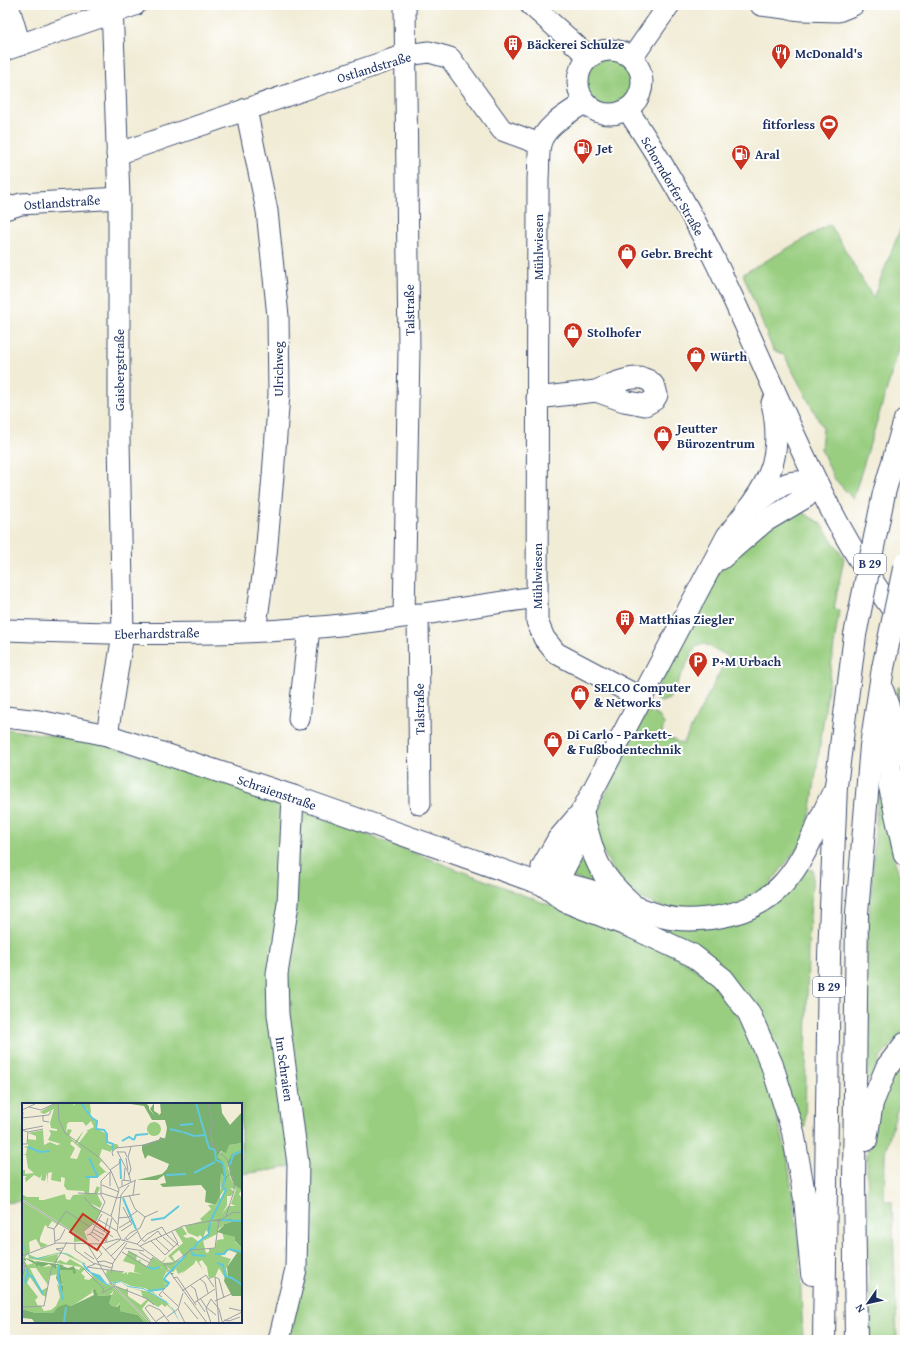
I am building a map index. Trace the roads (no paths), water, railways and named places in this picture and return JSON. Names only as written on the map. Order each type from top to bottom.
[{"type":"highway","name":"B 29","points":[[824,1340],[829,956],[836,786],[856,634],[884,493],[905,420]]},
{"type":"highway","name":"B 29","points":[[856,1340],[854,1181],[857,913],[871,746],[882,676],[905,564]]},
{"type":"highway","points":[[882,676],[891,715],[890,787],[905,855]]},
{"type":"highway","points":[[544,885],[570,885],[663,916],[702,920],[737,914],[767,900],[791,876],[807,851],[836,786]]},
{"type":"highway","points":[[582,811],[595,861],[612,887],[635,907]]},
{"type":"highway","points":[[544,885],[565,901],[632,927],[692,955],[723,979],[749,1013],[772,1065],[793,1132],[805,1199],[813,1283],[824,1304]]},
{"type":"highway","points":[[854,1181],[865,1141],[872,1103],[887,1067],[905,1044]]},
{"type":"street","points":[[8,5],[12,48],[112,9],[135,5]]},
{"type":"street","name":"Talstraße","points":[[405,5],[411,615],[420,804]]},
{"type":"street","points":[[531,5],[589,57]]},
{"type":"street","points":[[632,58],[669,5]]},
{"type":"street","points":[[761,5],[802,10],[838,11],[853,5]]},
{"type":"street","name":"Gaisbergstraße","points":[[107,735],[123,634],[120,439],[119,198],[112,9]]},
{"type":"street","points":[[610,50],[624,53],[632,58],[641,74],[642,83],[636,101],[627,109],[609,114],[598,112],[585,102],[581,95],[578,82],[580,68],[589,57],[596,52],[610,50]]},
{"type":"street","name":"Ostlandstraße","points":[[117,154],[246,108],[406,55],[428,52],[450,58],[502,130],[540,144]]},
{"type":"street","points":[[540,144],[544,134],[555,123],[585,102]]},
{"type":"street","name":"Ulrichweg","points":[[246,108],[267,211],[278,316],[278,401],[266,555],[255,631]]},
{"type":"street","name":"Schorndorfer Straße","points":[[627,109],[648,140],[717,264],[817,483],[852,548],[905,626]]},
{"type":"street","name":"Mühlwiesen","points":[[540,144],[538,179],[537,620],[544,638],[556,652],[641,698]]},
{"type":"street","name":"Ostlandstraße","points":[[5,209],[21,204],[119,198]]},
{"type":"street","points":[[544,885],[562,875],[574,850],[582,811],[727,536],[749,508],[772,471],[777,447],[775,415],[765,371]]},
{"type":"street","points":[[537,398],[596,391]]},
{"type":"street","points":[[706,574],[764,522],[806,497],[817,483],[799,480],[786,483],[749,508]]},
{"type":"street","name":"Eberhardstraße","points":[[5,630],[123,634],[255,631],[308,628],[411,615],[536,596]]},
{"type":"street","points":[[299,719],[308,628]]},
{"type":"street","name":"Schraienstraße","points":[[5,717],[39,721],[107,735],[292,796],[544,885]]},
{"type":"street","name":"Im Schraien","points":[[278,1340],[296,1269],[298,1164],[278,1014],[277,974],[288,904],[292,796]]},
{"type":"place","name":"Bäckerei Schulze","points":[[513,61]]},
{"type":"place","name":"McDonald's","points":[[781,70]]},
{"type":"place","name":"fitforless","points":[[829,141]]},
{"type":"place","name":"Jet","points":[[583,165]]},
{"type":"place","name":"Aral","points":[[741,171]]},
{"type":"place","name":"Gebr. Brecht","points":[[627,270]]},
{"type":"place","name":"Stolhofer","points":[[573,349]]},
{"type":"place","name":"Würth","points":[[696,373]]},
{"type":"place","name":"Jeutter Bürozentrum","points":[[663,452]]},
{"type":"place","name":"Matthias Ziegler","points":[[625,636]]},
{"type":"place","name":"P+M Urbach","points":[[698,678]]},
{"type":"place","name":"SELCO Computer & Networks","points":[[580,711]]},
{"type":"place","name":"Di Carlo - Parkett- & Fußbodentechnik","points":[[553,758]]}]
